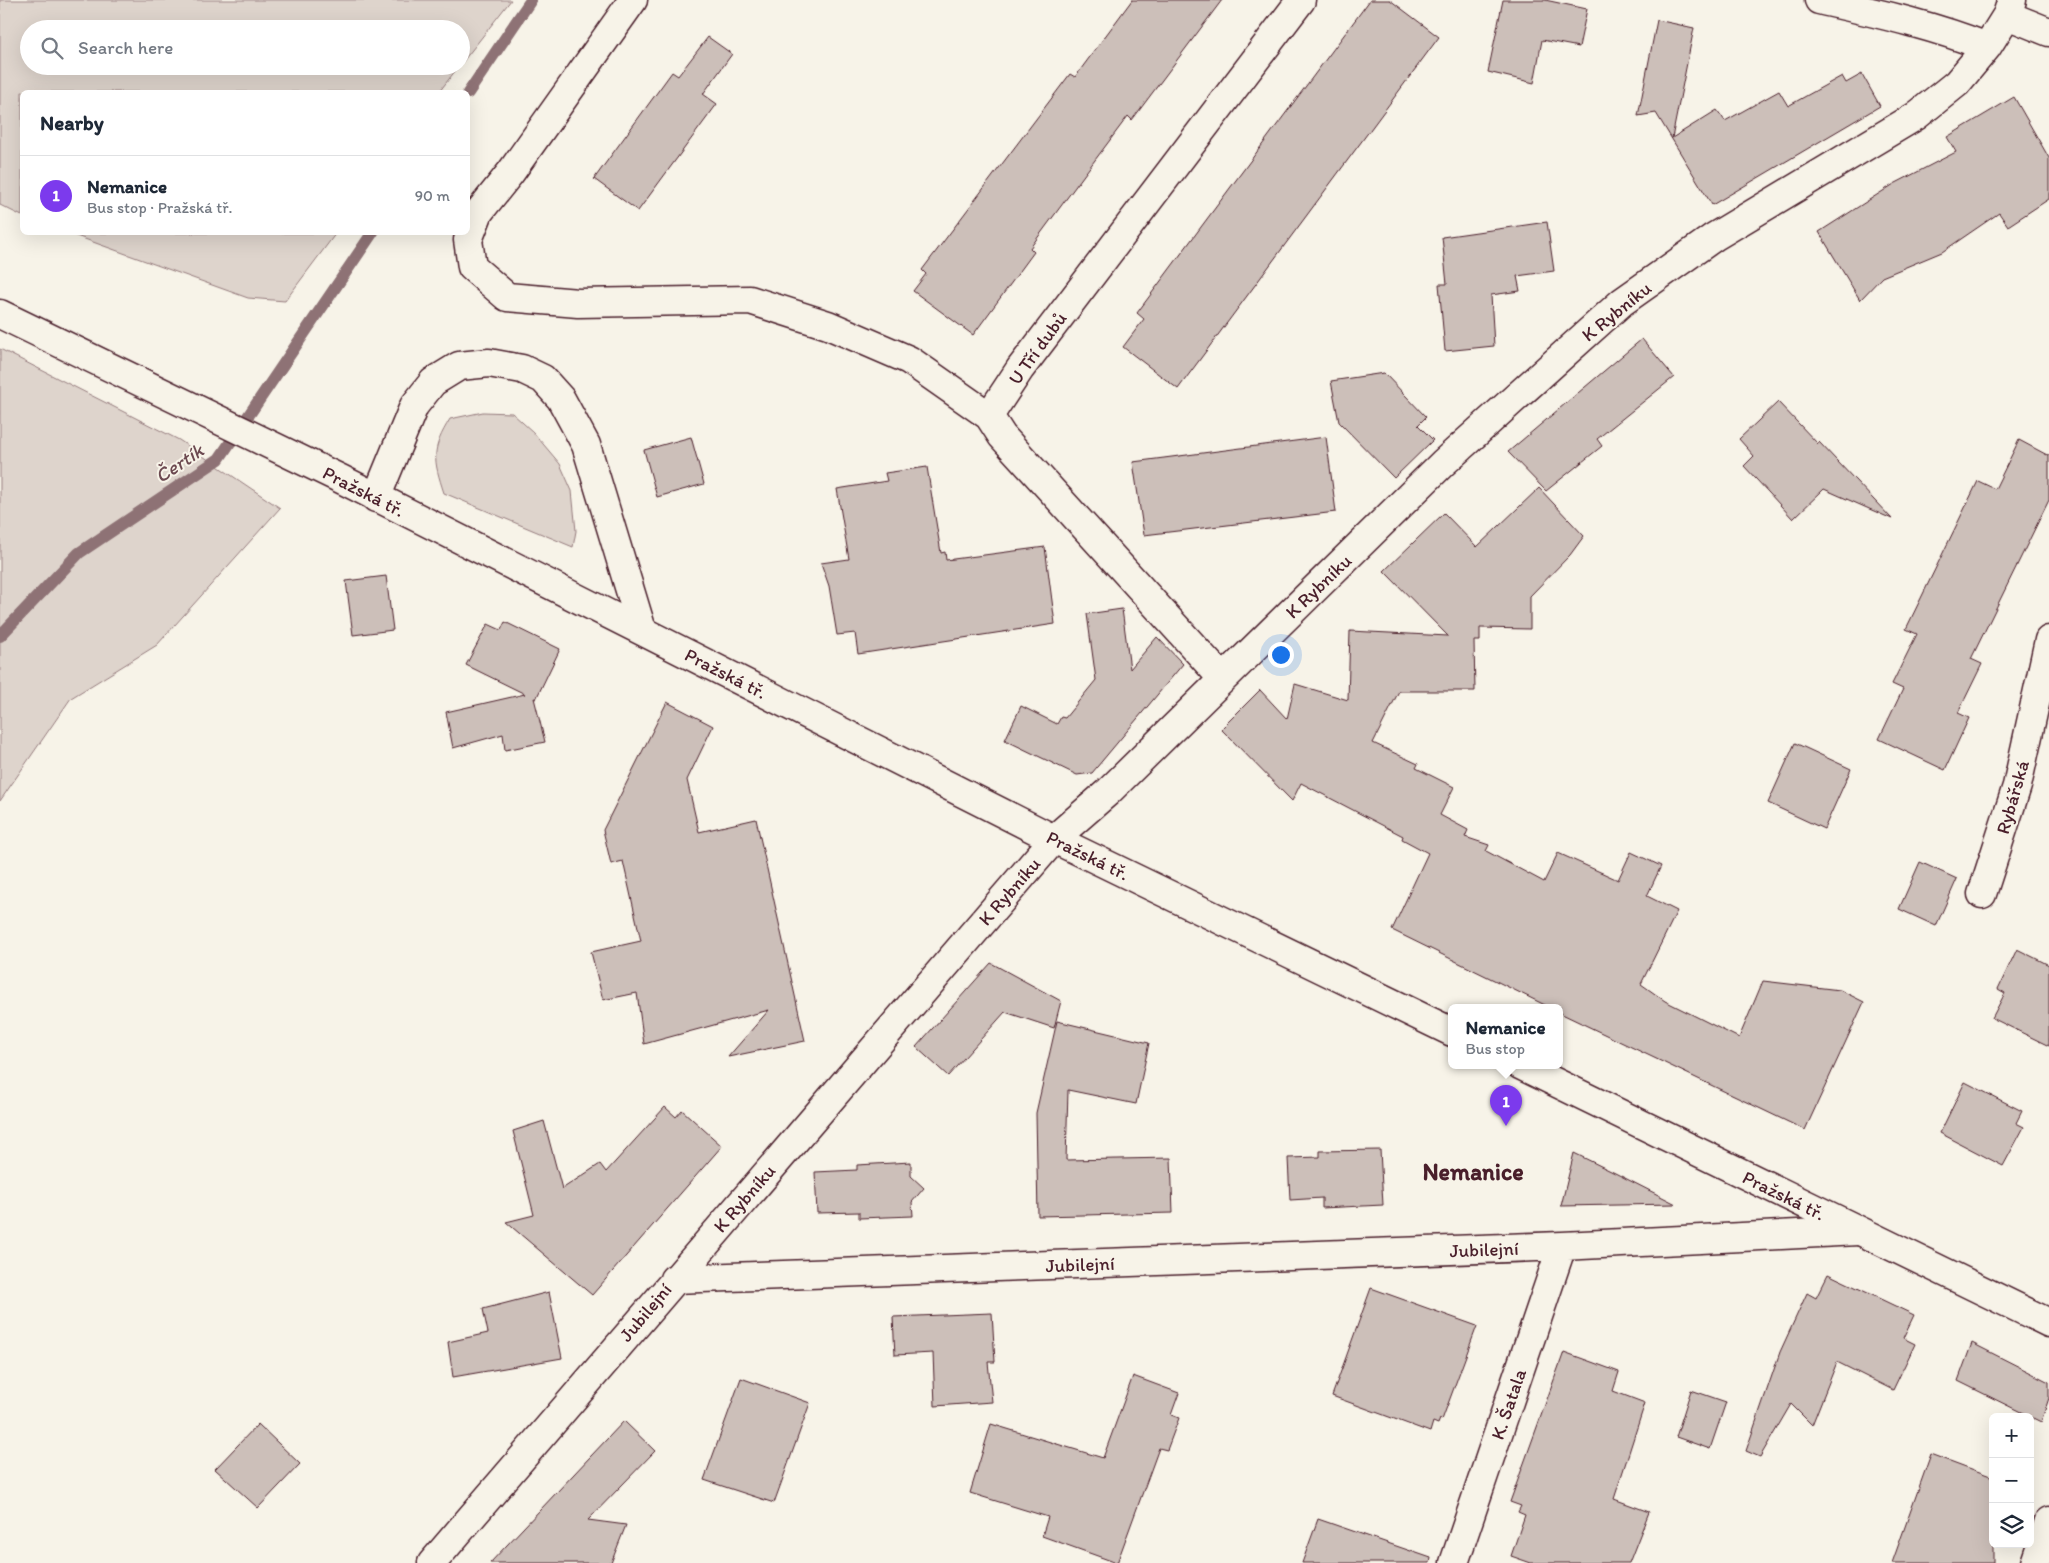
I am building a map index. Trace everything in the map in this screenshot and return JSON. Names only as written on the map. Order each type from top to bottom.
[{"type":"street","points":[[470,235],[479,212],[511,172],[633,0]]},
{"type":"street","name":"U Tří dubů","points":[[989,416],[1020,369],[1301,0]]},
{"type":"street","points":[[1819,0],[1946,31],[1987,47]]},
{"type":"street","points":[[2009,8],[2049,32]]},
{"type":"street","name":"K Rybníku","points":[[674,1279],[1054,839],[1109,790],[1443,463],[1622,302],[1714,237],[1916,116],[1957,83],[1987,47],[2009,8]]},
{"type":"street","points":[[470,235],[468,240],[472,267],[507,296],[578,303],[750,300],[828,325],[909,360],[989,416],[1007,441],[1223,679]]},
{"type":"street","name":"Pražská tř.","points":[[0,314],[306,462],[1054,839],[1448,1030]]},
{"type":"street","points":[[376,498],[414,406],[433,382],[459,366],[489,363],[522,369],[543,379],[561,399],[586,446],[642,630]]},
{"type":"street","name":"Rybářská","points":[[1982,894],[2017,786],[2049,640]]},
{"type":"street","name":"Pražská tř.","points":[[1528,1069],[2049,1323]]},
{"type":"street","name":"Jubilejní","points":[[432,1563],[674,1279],[1562,1246],[1858,1231]]},
{"type":"street","name":"K. Šatala","points":[[1454,1563],[1562,1246]]},
{"type":"street","points":[[2035,1563],[2049,1520]]},
{"type":"shaded area","points":[[0,0],[511,0],[470,52],[470,20],[20,20],[20,75],[452,75],[441,90],[20,90],[20,215],[0,205]]},
{"type":"shaded area","points":[[74,235],[334,235],[285,301],[248,298]]},
{"type":"shaded area","points":[[0,349],[179,440],[280,508],[157,645],[71,698],[0,801]]},
{"type":"shaded area","points":[[483,412],[512,413],[533,432],[560,464],[572,491],[576,531],[573,547],[444,493],[436,463],[436,455],[444,430],[450,419]]},
{"type":"building","points":[[1132,0],[1222,0],[1132,120],[1128,116],[1095,160],[1030,248],[1034,252],[973,335],[913,291],[926,274],[922,270],[1070,74],[1075,77]]},
{"type":"building","points":[[1370,0],[1390,0],[1439,37],[1178,389],[1123,347],[1144,319],[1137,313]]},
{"type":"building","points":[[1503,0],[1545,0],[1587,9],[1579,47],[1542,40],[1534,83],[1488,72]]},
{"type":"building","points":[[1657,20],[1694,28],[1672,138],[1717,110],[1725,121],[1779,91],[1788,106],[1842,76],[1846,83],[1862,74],[1880,106],[1712,205],[1656,113],[1638,116]]},
{"type":"building","points":[[708,37],[732,54],[703,94],[717,104],[638,211],[594,179],[672,72],[678,76]]},
{"type":"building","points":[[2014,97],[2049,158],[2049,199],[2008,226],[1999,213],[1942,252],[1882,277],[1860,300],[1819,232],[1894,184],[1956,152],[1947,137]]},
{"type":"building","points":[[1547,222],[1554,271],[1517,276],[1520,291],[1491,295],[1494,346],[1445,351],[1439,284],[1447,284],[1442,237]]},
{"type":"building","points":[[1642,339],[1674,377],[1597,439],[1602,446],[1546,491],[1508,452]]},
{"type":"building","points":[[1384,373],[1426,417],[1418,425],[1433,440],[1394,478],[1339,422],[1331,381]]},
{"type":"building","points":[[1778,402],[1892,519],[1824,489],[1793,519],[1744,466],[1754,456],[1739,439]]},
{"type":"building","points":[[691,437],[704,484],[657,497],[644,450]]},
{"type":"building","points":[[1326,437],[1336,512],[1144,535],[1133,462]]},
{"type":"building","points":[[2019,440],[2049,456],[2049,500],[1971,659],[1982,664],[1958,713],[1969,718],[1945,770],[1879,739],[1903,689],[1892,684],[1917,634],[1906,629],[1978,481],[1995,489]]},
{"type":"building","points":[[927,467],[941,553],[945,552],[946,560],[1045,547],[1055,624],[858,654],[855,633],[837,635],[829,586],[821,563],[849,559],[837,489],[887,481],[885,473]]},
{"type":"building","points":[[1539,488],[1584,536],[1570,555],[1530,596],[1530,629],[1480,628],[1480,641],[1474,641],[1475,691],[1399,691],[1373,743],[1418,764],[1416,768],[1454,787],[1440,815],[1468,830],[1465,837],[1489,845],[1486,851],[1544,882],[1558,853],[1618,880],[1631,852],[1661,866],[1647,896],[1677,911],[1641,984],[1665,1001],[1739,1038],[1763,981],[1840,990],[1864,1002],[1805,1130],[1563,1014],[1563,1004],[1543,1004],[1392,930],[1428,853],[1402,839],[1403,836],[1301,783],[1292,801],[1221,729],[1260,690],[1287,719],[1295,684],[1348,700],[1350,631],[1448,636],[1384,571],[1444,513],[1477,547]]},
{"type":"building","points":[[386,576],[393,630],[353,635],[346,581]]},
{"type":"building","points":[[1122,609],[1130,669],[1157,637],[1183,664],[1092,773],[1077,775],[1005,740],[1021,706],[1057,724],[1061,717],[1065,718],[1096,680],[1087,614]]},
{"type":"building","points":[[505,622],[560,649],[536,699],[534,698],[545,742],[505,750],[503,734],[453,748],[446,712],[525,694],[466,665],[488,624],[501,630]]},
{"type":"building","points":[[667,702],[713,726],[687,780],[699,832],[756,819],[805,1041],[728,1057],[769,1010],[644,1044],[637,993],[603,1000],[591,952],[641,941],[623,861],[611,864],[603,830]]},
{"type":"building","points":[[1795,743],[1851,769],[1824,829],[1768,803]]},
{"type":"building","points":[[1920,862],[1957,879],[1936,926],[1899,909]]},
{"type":"building","points":[[2017,949],[2049,965],[2049,1046],[1992,1018],[2005,993],[1998,989]]},
{"type":"building","points":[[991,963],[1061,1001],[1054,1028],[1005,1012],[948,1076],[916,1047]]},
{"type":"building","points":[[1057,1021],[1149,1043],[1136,1104],[1068,1090],[1066,1160],[1171,1158],[1173,1213],[1038,1216],[1036,1113]]},
{"type":"building","points":[[1965,1082],[2022,1111],[2016,1123],[2024,1127],[2003,1166],[1940,1133]]},
{"type":"building","points":[[665,1107],[676,1117],[682,1110],[722,1146],[592,1295],[506,1222],[534,1215],[513,1131],[544,1121],[562,1189],[600,1164],[606,1172]]},
{"type":"building","points":[[1380,1150],[1383,1205],[1322,1208],[1322,1198],[1290,1200],[1288,1158],[1320,1157],[1320,1151]]},
{"type":"building","points":[[1574,1153],[1615,1173],[1676,1204],[1561,1206]]},
{"type":"building","points":[[911,1162],[911,1176],[924,1188],[912,1202],[913,1216],[859,1218],[859,1212],[817,1213],[815,1172],[857,1170],[857,1165]]},
{"type":"building","points":[[1828,1274],[1914,1315],[1903,1338],[1915,1344],[1893,1390],[1837,1362],[1812,1425],[1791,1404],[1760,1457],[1746,1451],[1780,1352],[1807,1293],[1816,1298]]},
{"type":"building","points":[[1371,1288],[1477,1326],[1442,1420],[1440,1419],[1438,1424],[1433,1422],[1430,1432],[1332,1396]]},
{"type":"building","points":[[549,1292],[562,1358],[453,1377],[448,1342],[488,1333],[483,1309]]},
{"type":"building","points":[[992,1313],[995,1362],[988,1362],[992,1402],[935,1406],[933,1353],[895,1355],[893,1317]]},
{"type":"building","points":[[1972,1343],[2049,1382],[2049,1398],[2041,1422],[2034,1419],[2034,1413],[2023,1413],[1958,1381]]},
{"type":"building","points":[[1564,1352],[1619,1372],[1613,1391],[1645,1403],[1614,1499],[1649,1512],[1629,1563],[1531,1563],[1511,1556],[1525,1515],[1518,1512],[1521,1506],[1510,1502]]},
{"type":"building","points":[[1133,1376],[1179,1393],[1171,1415],[1179,1418],[1167,1450],[1159,1448],[1117,1563],[1042,1536],[1048,1517],[970,1493],[991,1424],[1103,1458]]},
{"type":"building","points":[[741,1378],[810,1403],[774,1503],[704,1480]]},
{"type":"building","points":[[1691,1390],[1726,1402],[1710,1449],[1676,1437]]},
{"type":"building","points":[[624,1421],[655,1451],[588,1520],[626,1525],[611,1563],[490,1563]]},
{"type":"building","points":[[258,1424],[300,1464],[258,1508],[215,1469]]},
{"type":"building","points":[[1931,1454],[1989,1476],[1989,1548],[1993,1548],[1993,1563],[1892,1563]]},
{"type":"building","points":[[1318,1519],[1431,1558],[1430,1563],[1302,1563]]},
{"type":"waterway","name":"Čertík","points":[[470,90],[531,0]]},
{"type":"waterway","name":"Čertík","points":[[0,636],[79,553],[219,459],[371,235]]},
{"type":"place","name":"Nemanice","points":[[1506,1126]]},
{"type":"district","name":"Nemanice","points":[[1473,1172]]}]
